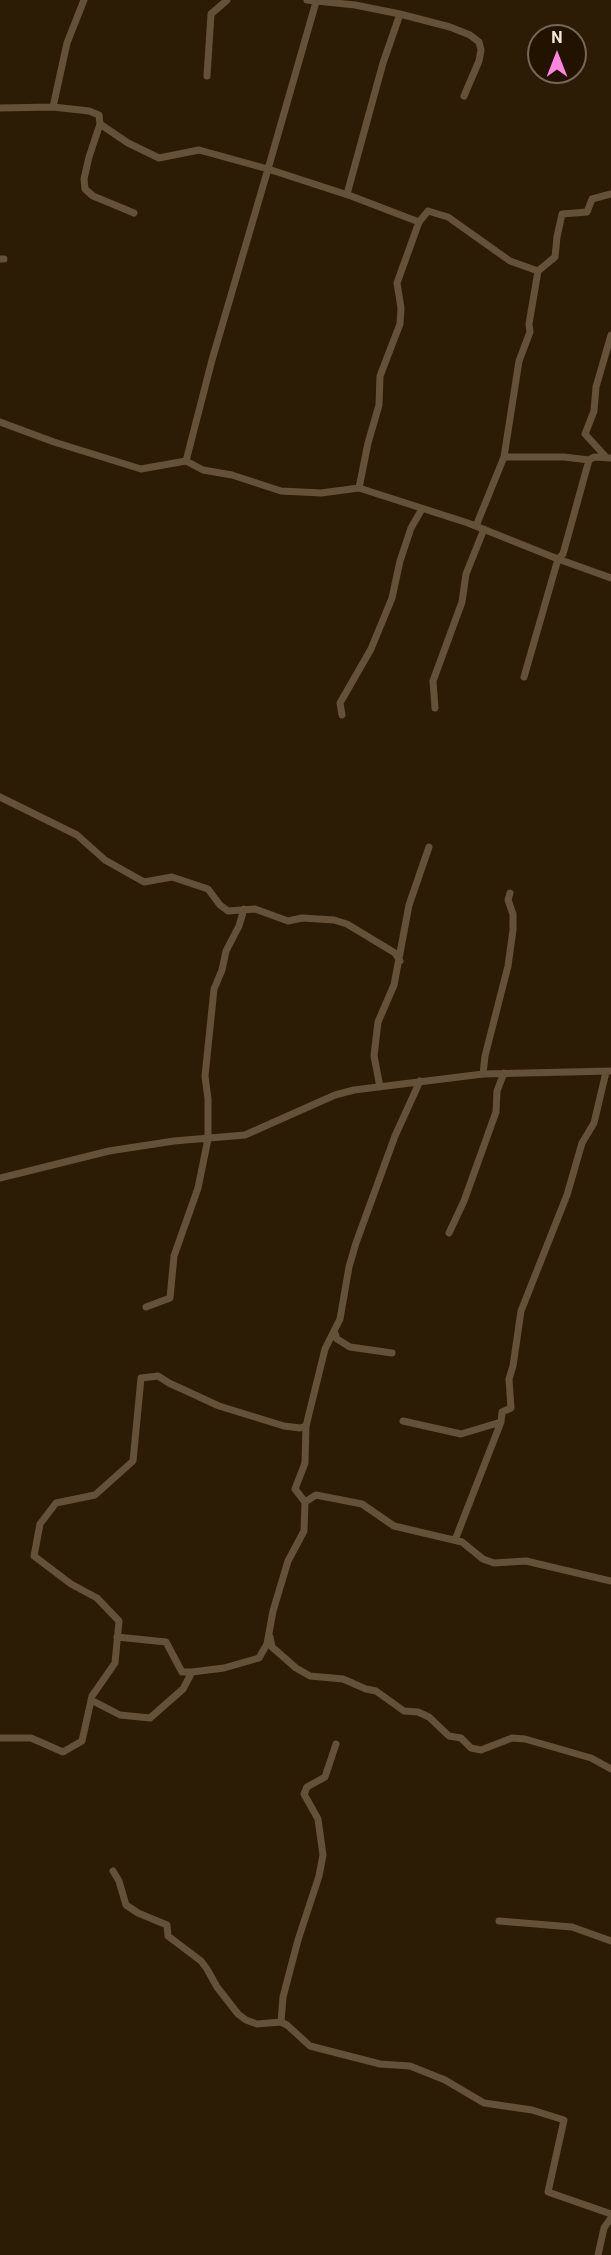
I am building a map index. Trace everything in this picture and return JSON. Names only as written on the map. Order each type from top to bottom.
[{"type":"street","points":[[53,107],[67,44],[84,0]]},
{"type":"street","points":[[207,76],[211,14],[226,0]]},
{"type":"street","points":[[307,0],[355,4],[450,27],[470,35],[479,42],[481,50],[479,61],[464,96]]},
{"type":"street","points":[[186,461],[212,360],[315,1]]},
{"type":"street","points":[[346,194],[383,63],[400,14]]},
{"type":"street","points":[[0,108],[53,107],[89,111],[99,115],[100,124],[84,179],[85,189],[93,196],[134,213]]},
{"type":"street","points":[[100,124],[128,143],[159,158],[199,150],[346,194],[419,222]]},
{"type":"street","points":[[476,526],[504,457],[519,361],[530,332],[529,324],[538,271],[555,257],[562,214],[587,212],[592,199],[611,194]]},
{"type":"street","points":[[358,488],[379,405],[380,376],[400,324],[401,308],[397,283],[419,222],[428,211],[448,217],[510,261],[538,271]]},
{"type":"street","points":[[608,458],[585,434],[594,411],[596,387],[611,335]]},
{"type":"street","points":[[0,422],[54,442],[141,469],[186,461],[203,470],[232,475],[281,491],[321,493],[358,488],[476,526],[611,578]]},
{"type":"street","points":[[504,457],[564,457],[589,460],[594,457],[608,458]]},
{"type":"street","points":[[524,677],[558,559],[563,554],[589,460]]},
{"type":"street","points":[[342,715],[340,703],[371,649],[392,598],[400,561],[411,528],[422,509]]},
{"type":"street","points":[[435,708],[433,681],[462,602],[466,574],[484,530]]},
{"type":"street","points":[[0,798],[78,835],[105,860],[144,882],[172,877],[208,889],[220,905],[228,911],[255,909],[288,921],[302,918],[334,920],[347,924],[395,953],[400,961]]},
{"type":"street","points":[[380,1087],[374,1056],[378,1022],[394,985],[409,905],[429,847]]},
{"type":"street","points":[[483,1074],[513,930],[513,914],[507,900],[510,892]]},
{"type":"street","points":[[146,1307],[170,1298],[174,1256],[198,1188],[208,1138],[208,1099],[205,1076],[214,989],[222,970],[226,951],[239,926],[244,909]]},
{"type":"street","points":[[386,947],[396,944],[403,938]]},
{"type":"street","points":[[1,1179],[109,1151],[174,1141],[245,1135],[335,1095],[354,1090],[420,1080],[483,1074],[608,1071],[594,1123],[582,1143],[567,1196],[521,1311],[509,1379],[511,1408],[502,1412],[501,1422],[455,1540]]},
{"type":"street","points":[[449,1233],[464,1201],[496,1112],[497,1091],[504,1073]]},
{"type":"street","points":[[117,1636],[165,1642],[183,1672],[224,1668],[259,1658],[267,1644],[288,1561],[304,1531],[305,1502],[295,1489],[305,1463],[306,1426],[326,1348],[340,1319],[349,1267],[356,1243],[395,1136],[420,1080]]},
{"type":"street","points":[[334,1330],[337,1339],[350,1347],[392,1353]]},
{"type":"street","points":[[0,1738],[31,1738],[63,1752],[82,1742],[91,1700],[115,1663],[118,1621],[97,1598],[71,1584],[34,1556],[40,1524],[56,1503],[95,1495],[133,1461],[141,1378],[158,1376],[219,1406],[285,1426],[300,1428],[306,1426]]},
{"type":"street","points":[[402,1421],[461,1434],[501,1422]]},
{"type":"street","points":[[305,1502],[316,1495],[362,1504],[394,1526],[462,1542],[483,1559],[494,1563],[526,1562],[611,1581]]},
{"type":"street","points":[[269,1635],[272,1647],[296,1668],[310,1676],[343,1679],[376,1691],[404,1711],[418,1712],[429,1717],[449,1736],[460,1738],[471,1749],[481,1750],[512,1738],[525,1739],[591,1758],[611,1769]]},
{"type":"street","points":[[91,1700],[120,1714],[150,1718],[183,1689],[192,1672]]},
{"type":"street","points":[[280,2022],[283,1997],[298,1940],[319,1876],[323,1855],[318,1819],[304,1794],[308,1787],[325,1777],[336,1743]]},
{"type":"street","points":[[113,1871],[119,1881],[126,1905],[138,1913],[167,1925],[168,1936],[201,1961],[238,2014],[256,2024],[280,2022],[287,2025],[310,2046],[380,2064],[410,2066],[446,2080],[484,2103],[532,2110],[564,2120],[548,2192],[611,2216],[604,2228],[597,2255]]},
{"type":"street","points":[[499,1921],[572,1927],[611,1941]]}]
